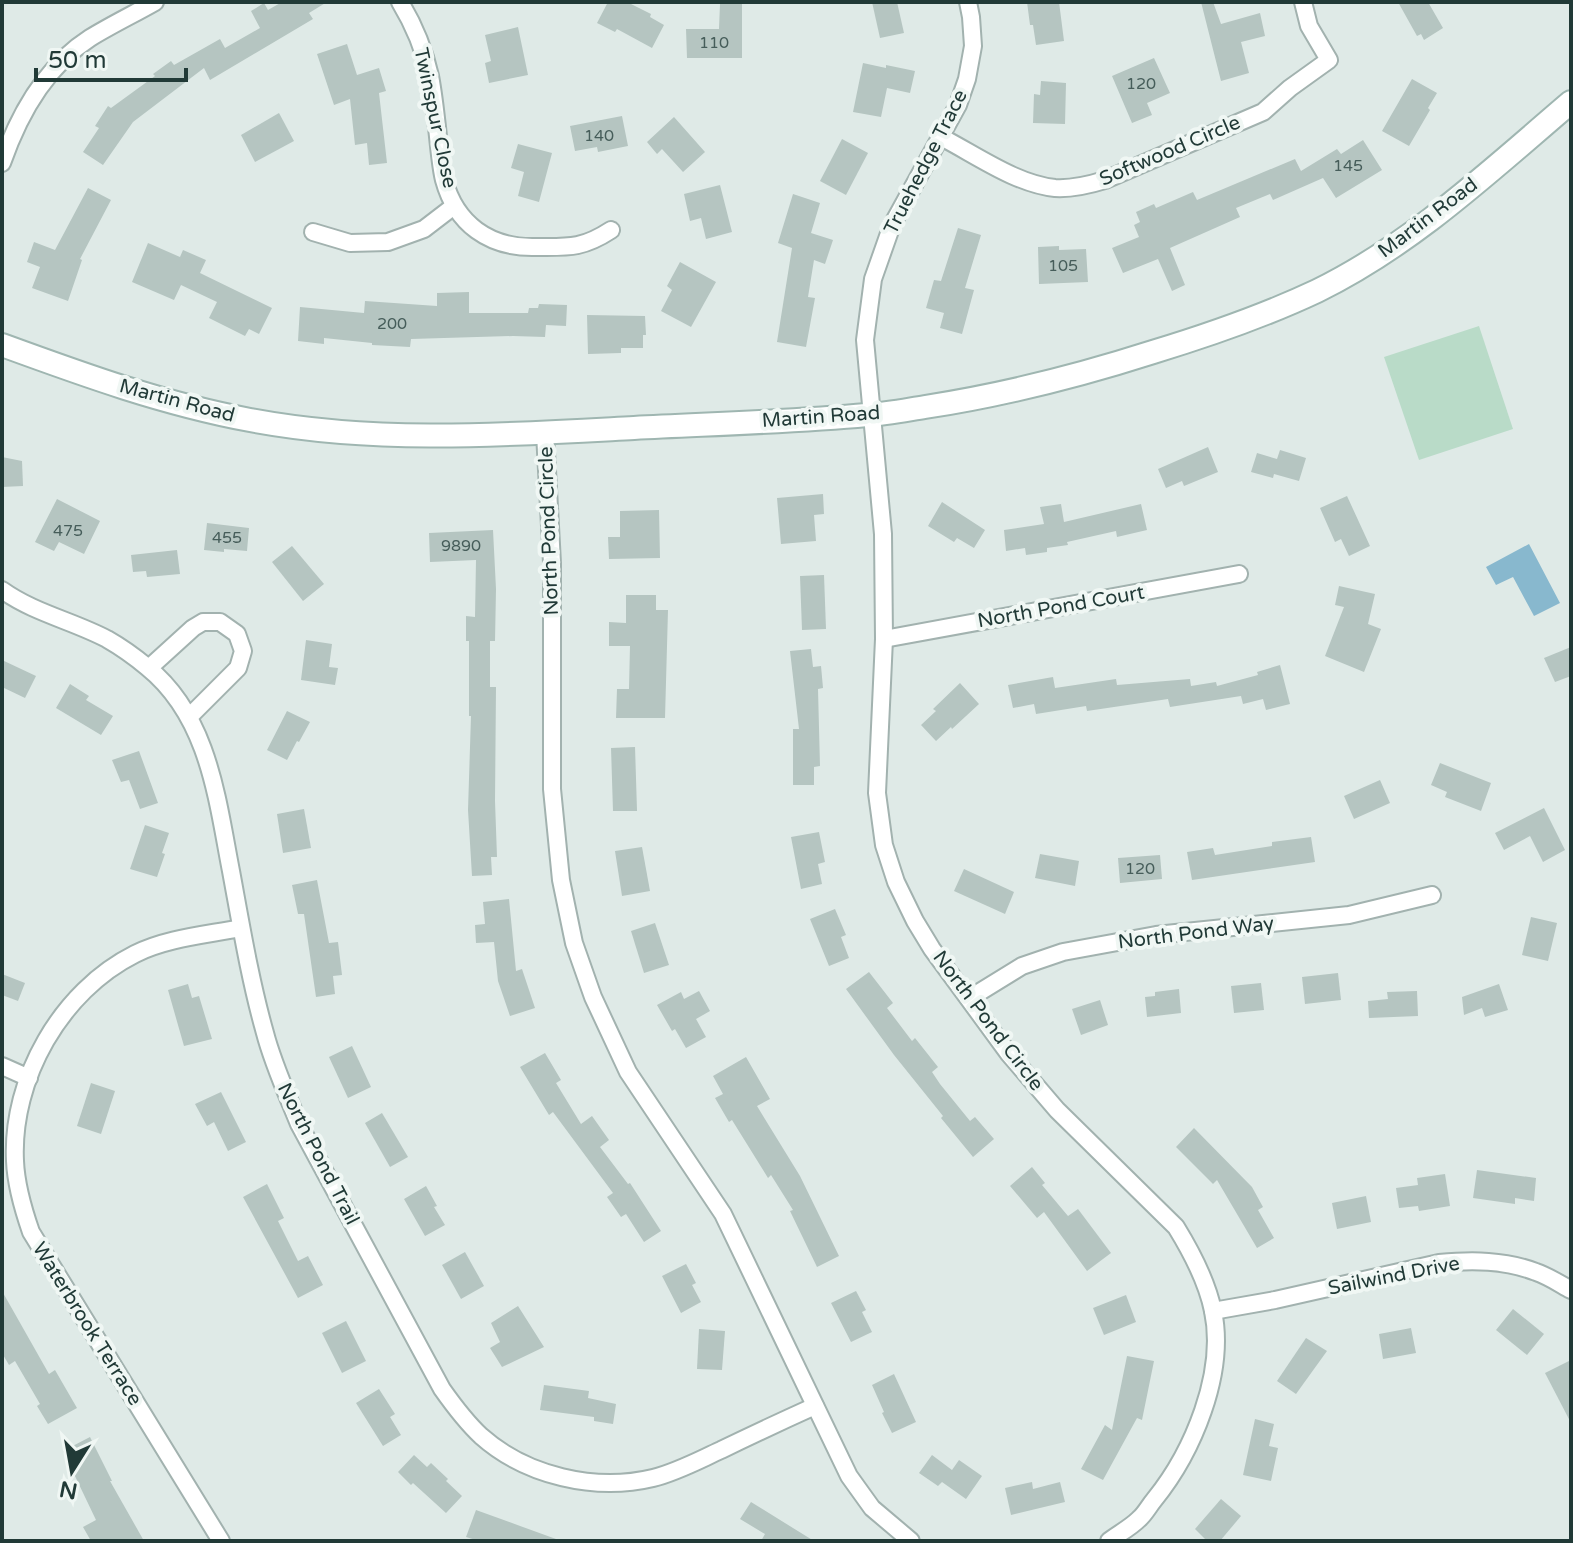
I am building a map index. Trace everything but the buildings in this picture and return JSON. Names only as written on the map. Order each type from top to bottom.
[{"type":"street","points":[[3,155],[25,107],[53,70],[132,8],[155,2]]},
{"type":"street","name":"Twinspur Close","points":[[400,2],[415,28],[430,75],[444,179],[454,206],[466,221],[498,243],[516,247],[575,247],[611,230]]},
{"type":"street","name":"Truehedge Trace","points":[[871,415],[865,340],[873,279],[892,225],[958,105],[967,79],[973,46],[968,2]]},
{"type":"street","name":"Softwood Circle","points":[[941,137],[1025,182],[1057,188],[1087,186],[1105,180],[1263,112],[1329,60],[1309,26],[1303,2]]},
{"type":"street","name":"Martin Road","points":[[2,345],[128,390],[189,407],[322,430],[392,436],[460,437],[871,415],[981,399],[1084,374],[1231,327],[1319,290],[1379,256],[1437,216],[1571,102]]},
{"type":"street","points":[[313,232],[350,243],[388,242],[424,229],[454,206]]},
{"type":"street","name":"North Pond Circle","points":[[871,415],[883,534],[884,639],[877,793],[884,845],[896,882],[932,949],[1009,1054],[1057,1110],[1176,1227],[1203,1277],[1213,1311],[1215,1361],[1202,1416],[1188,1448],[1169,1482],[1139,1519],[1109,1541]]},
{"type":"street","name":"North Pond Circle","points":[[545,433],[552,563],[552,789],[561,880],[574,943],[593,997],[628,1072],[723,1214],[849,1476],[872,1508],[911,1541]]},
{"type":"street","name":"North Pond Court","points":[[884,639],[1239,574]]},
{"type":"street","name":"North Pond Trail","points":[[2,590],[34,608],[107,639],[149,668],[171,691],[189,717],[212,773],[241,928],[265,1033],[280,1078],[299,1124],[442,1389],[483,1438],[514,1459],[553,1475],[588,1482],[626,1483],[679,1470],[815,1406]]},
{"type":"street","points":[[149,668],[203,622],[220,622],[237,634],[243,651],[238,668],[189,717]]},
{"type":"street","name":"North Pond Way","points":[[970,998],[1022,966],[1063,952],[1156,935],[1349,915],[1432,895]]},
{"type":"street","name":"Waterbrook Terrace","points":[[221,1541],[31,1232],[19,1195],[15,1159],[18,1117],[29,1078],[64,1013],[85,989],[109,969],[163,942],[241,928]]},
{"type":"street","points":[[2,1066],[29,1078]]},
{"type":"street","name":"Sailwind Drive","points":[[1213,1311],[1464,1260],[1493,1262],[1537,1272],[1571,1290]]},
{"type":"green space","points":[[1479,326],[1513,429],[1419,460],[1384,357]]},
{"type":"water","points":[[1529,544],[1560,603],[1534,616],[1513,577],[1496,585],[1486,567]]}]
